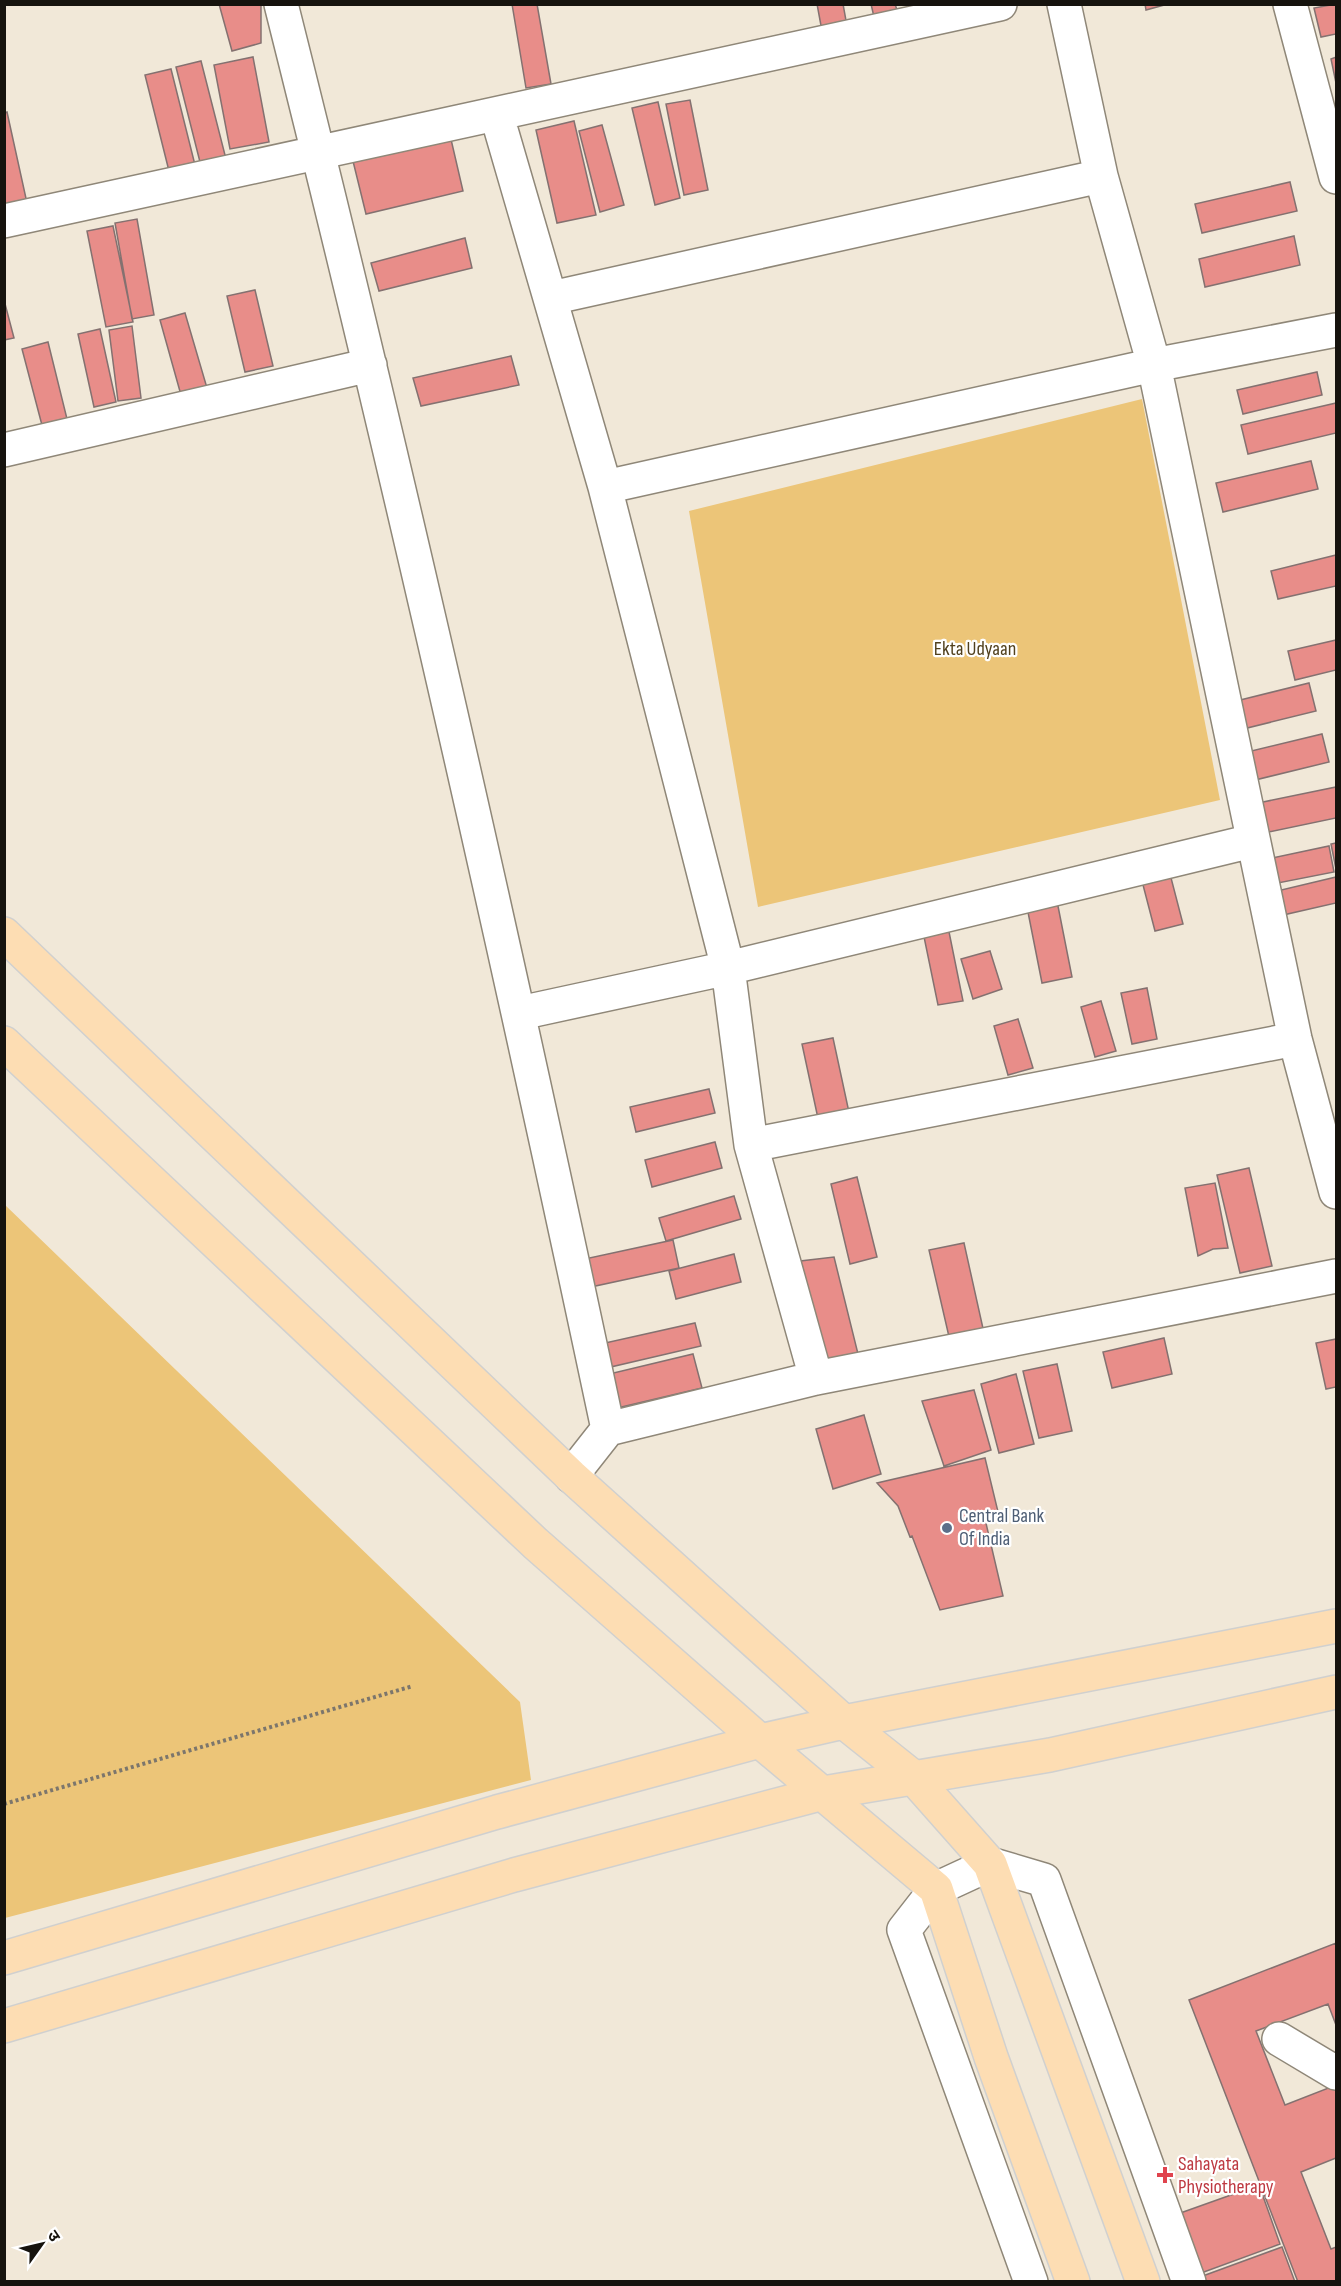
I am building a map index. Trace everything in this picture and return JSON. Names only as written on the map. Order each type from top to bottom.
[{"type":"main road","points":[[4,934],[571,1476],[844,1722],[913,1777],[990,1864],[1143,2282]]},
{"type":"main road","points":[[4,1044],[535,1543],[760,1741],[936,1889],[991,2057],[1073,2282]]},
{"type":"main road","points":[[4,1958],[497,1812],[760,1741],[844,1722],[1336,1626]]},
{"type":"main road","points":[[4,2026],[514,1875],[823,1793],[1050,1755],[1336,1692]]},
{"type":"street","points":[[281,4],[370,365],[520,1013],[608,1429]]},
{"type":"street","points":[[4,221],[318,152],[497,116],[1000,4]]},
{"type":"street","points":[[1064,4],[1101,176],[1154,365],[1252,841],[1296,1039],[1336,1192]]},
{"type":"street","points":[[1290,4],[1336,177]]},
{"type":"street","points":[[497,116],[605,487],[728,968],[751,1145],[816,1378]]},
{"type":"street","points":[[551,298],[1101,176]]},
{"type":"street","points":[[605,487],[1154,365],[1336,330]]},
{"type":"street","points":[[4,450],[370,365]]},
{"type":"street","points":[[520,1013],[728,968],[1252,841]]},
{"type":"street","points":[[751,1145],[1296,1039]]},
{"type":"street","points":[[571,1476],[608,1429],[816,1378],[1336,1276]]},
{"type":"street","points":[[1031,2282],[904,1930],[936,1889],[990,1864],[1044,1880],[1189,2282]]},
{"type":"street","points":[[1279,2039],[1336,2073]]},
{"type":"path","points":[[4,1804],[413,1686]]},
{"type":"green space","name":"Ekta Udyaan","points":[[1142,399],[1220,800],[758,907],[689,511]]},
{"type":"green space","points":[[4,1204],[520,1702],[531,1780],[5,1918]]},
{"type":"building","points":[[219,4],[261,4],[261,43],[232,51]]},
{"type":"building","points":[[512,4],[537,4],[551,84],[526,88]]},
{"type":"building","points":[[817,4],[843,4],[847,26],[822,31]]},
{"type":"building","points":[[871,4],[895,4],[897,10],[874,17]]},
{"type":"building","points":[[1145,4],[1168,4],[1146,10]]},
{"type":"building","points":[[1336,4],[1336,34],[1321,37],[1314,8]]},
{"type":"building","points":[[253,57],[269,142],[230,149],[214,65]]},
{"type":"building","points":[[1336,57],[1336,83],[1331,59]]},
{"type":"building","points":[[201,61],[226,159],[201,166],[176,67]]},
{"type":"building","points":[[171,69],[195,165],[169,171],[145,75]]},
{"type":"building","points":[[690,100],[708,190],[684,195],[666,104]]},
{"type":"building","points":[[658,102],[680,198],[655,205],[632,108]]},
{"type":"building","points":[[7,112],[27,203],[4,208],[4,113]]},
{"type":"building","points":[[574,121],[596,215],[557,223],[536,130]]},
{"type":"building","points":[[602,125],[624,205],[600,212],[579,131]]},
{"type":"building","points":[[450,135],[463,191],[366,214],[352,157]]},
{"type":"building","points":[[1290,182],[1297,211],[1202,233],[1195,204]]},
{"type":"building","points":[[137,219],[154,315],[132,319],[115,223]]},
{"type":"building","points":[[113,226],[133,322],[106,327],[87,231]]},
{"type":"building","points":[[1294,236],[1300,265],[1205,287],[1199,259]]},
{"type":"building","points":[[465,238],[472,268],[379,291],[371,263]]},
{"type":"building","points":[[255,290],[273,366],[245,372],[227,296]]},
{"type":"building","points":[[4,300],[14,338],[4,340]]},
{"type":"building","points":[[185,313],[207,388],[181,395],[160,320]]},
{"type":"building","points":[[132,326],[141,398],[118,401],[109,330]]},
{"type":"building","points":[[100,329],[116,402],[94,407],[78,334]]},
{"type":"building","points":[[48,342],[68,423],[43,429],[22,349]]},
{"type":"building","points":[[511,356],[519,385],[421,406],[413,378]]},
{"type":"building","points":[[1317,372],[1322,395],[1243,414],[1237,390]]},
{"type":"building","points":[[1336,403],[1336,433],[1248,454],[1241,425]]},
{"type":"building","points":[[1311,461],[1318,489],[1223,512],[1216,483]]},
{"type":"building","points":[[1336,555],[1336,586],[1278,599],[1271,571]]},
{"type":"building","points":[[1336,640],[1336,670],[1295,680],[1288,651]]},
{"type":"building","points":[[1309,683],[1316,711],[1239,730],[1232,702]]},
{"type":"building","points":[[1322,734],[1329,762],[1251,781],[1243,753]]},
{"type":"building","points":[[1336,787],[1336,818],[1264,833],[1258,803]]},
{"type":"building","points":[[1336,843],[1336,869],[1331,844]]},
{"type":"building","points":[[1329,846],[1334,872],[1278,883],[1272,858]]},
{"type":"building","points":[[1170,874],[1183,924],[1155,931],[1142,881]]},
{"type":"building","points":[[1336,877],[1336,903],[1283,915],[1277,891]]},
{"type":"building","points":[[1056,896],[1072,977],[1042,983],[1026,902]]},
{"type":"building","points":[[947,922],[963,1001],[938,1005],[922,927]]},
{"type":"building","points":[[990,951],[1002,989],[973,999],[961,959]]},
{"type":"building","points":[[1147,988],[1157,1039],[1132,1044],[1121,993]]},
{"type":"building","points":[[1101,1001],[1116,1051],[1095,1057],[1081,1007]]},
{"type":"building","points":[[1018,1019],[1033,1068],[1008,1075],[994,1026]]},
{"type":"building","points":[[833,1038],[850,1117],[819,1123],[802,1044]]},
{"type":"building","points":[[709,1089],[715,1113],[636,1132],[630,1107]]},
{"type":"building","points":[[715,1142],[722,1168],[652,1187],[645,1160]]},
{"type":"building","points":[[1249,1168],[1272,1266],[1240,1273],[1217,1175]]},
{"type":"building","points":[[857,1177],[877,1257],[850,1264],[831,1184]]},
{"type":"building","points":[[1215,1183],[1228,1248],[1213,1249],[1198,1256],[1185,1188]]},
{"type":"building","points":[[734,1196],[741,1219],[666,1241],[659,1218]]},
{"type":"building","points":[[673,1240],[679,1268],[586,1288],[580,1260]]},
{"type":"building","points":[[964,1243],[984,1333],[950,1341],[929,1250]]},
{"type":"building","points":[[734,1254],[741,1282],[676,1299],[669,1271]]},
{"type":"building","points":[[834,1257],[859,1358],[820,1369],[792,1262]]},
{"type":"building","points":[[695,1323],[701,1346],[602,1369],[596,1345]]},
{"type":"building","points":[[1164,1338],[1172,1374],[1112,1388],[1103,1352]]},
{"type":"building","points":[[1336,1339],[1336,1387],[1326,1389],[1316,1343]]},
{"type":"building","points":[[693,1354],[702,1388],[613,1409],[605,1375]]},
{"type":"building","points":[[1057,1364],[1072,1431],[1039,1438],[1023,1371]]},
{"type":"building","points":[[1016,1374],[1034,1444],[999,1453],[981,1384]]},
{"type":"building","points":[[974,1390],[991,1450],[944,1466],[922,1401]]},
{"type":"building","points":[[864,1415],[881,1474],[833,1489],[816,1429]]},
{"type":"building","name":"Central Bank Of India","points":[[985,1458],[999,1516],[985,1519],[1003,1596],[940,1610],[898,1506],[877,1483]]},
{"type":"building","points":[[1336,1943],[1336,2025],[1328,2004],[1256,2031],[1285,2105],[1336,2085],[1336,2158],[1301,2172],[1331,2249],[1336,2247],[1336,2282],[1298,2282],[1189,2000]]},
{"type":"building","points":[[1259,2185],[1280,2244],[1193,2276],[1172,2216]]},
{"type":"building","points":[[1282,2247],[1295,2282],[1202,2282],[1200,2277]]},
{"type":"place","name":"Central Bank Of India","points":[[947,1528]]},
{"type":"place","name":"Sahayata Physiotherapy","points":[[1165,2175]]}]
